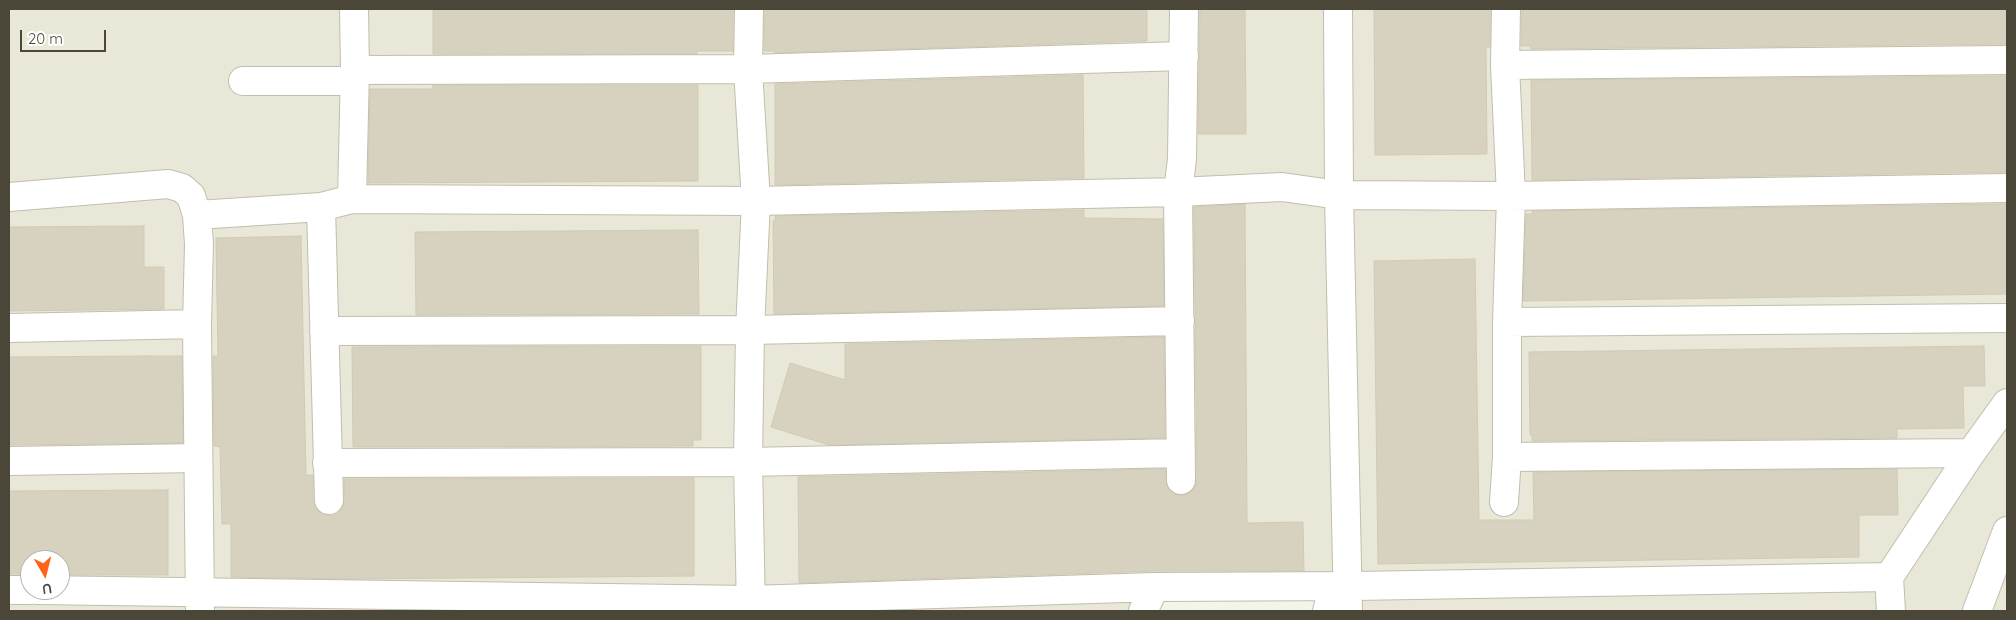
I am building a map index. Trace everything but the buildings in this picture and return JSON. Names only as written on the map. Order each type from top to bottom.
[{"type":"street","points":[[352,199],[355,76],[354,9]]},
{"type":"street","points":[[749,9],[748,69],[756,201],[750,330],[748,462],[750,606]]},
{"type":"street","points":[[1181,480],[1178,192],[1182,159],[1184,9]]},
{"type":"street","points":[[1338,9],[1339,599]]},
{"type":"street","points":[[1504,502],[1507,457],[1507,322],[1511,196],[1505,65],[1506,9]]},
{"type":"street","points":[[243,81],[355,76],[748,69],[1184,56]]},
{"type":"street","points":[[1505,65],[2007,60]]},
{"type":"street","points":[[9,197],[168,184],[182,188],[191,196],[197,214],[199,244],[196,324],[200,601]]},
{"type":"street","points":[[197,214],[321,207],[352,199],[756,201],[1178,192],[1282,187],[1339,195],[1511,196],[2007,188]]},
{"type":"street","points":[[321,207],[329,500]]},
{"type":"street","points":[[1507,322],[2007,318]]},
{"type":"street","points":[[324,331],[750,330],[1180,321]]},
{"type":"street","points":[[9,328],[196,324]]},
{"type":"street","points":[[1891,611],[1889,577],[1971,453],[2007,403]]},
{"type":"street","points":[[327,463],[748,462],[1181,453]]},
{"type":"street","points":[[1507,457],[1971,453]]},
{"type":"street","points":[[9,460],[198,458]]},
{"type":"street","points":[[1976,611],[2007,531]]},
{"type":"street","points":[[70,592],[200,601],[750,606],[1155,586],[1339,599],[1889,577]]},
{"type":"street","points":[[1143,611],[1155,586]]},
{"type":"shaded area","points":[[9,9],[2007,9],[2007,611],[1327,611],[1324,597],[1158,602],[1153,611],[9,611]]}]
